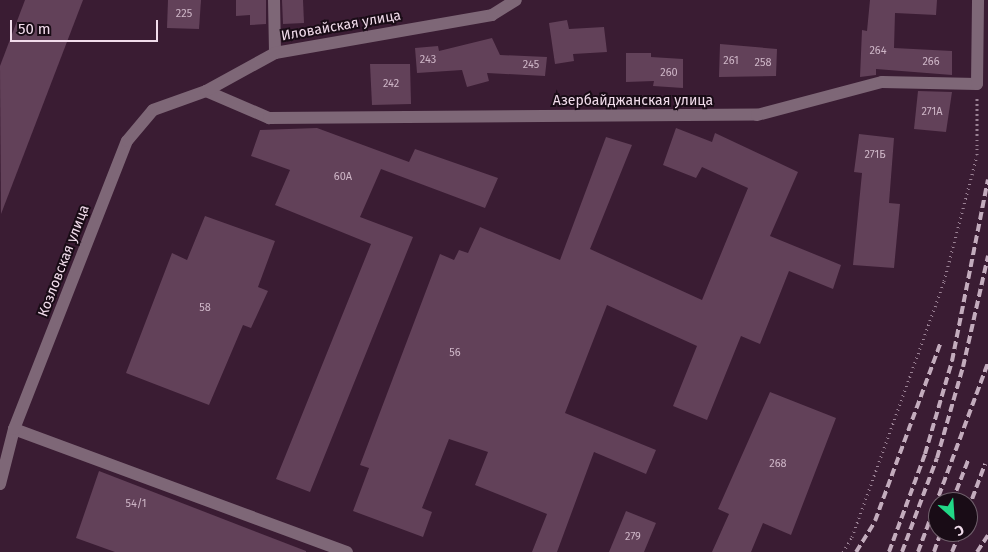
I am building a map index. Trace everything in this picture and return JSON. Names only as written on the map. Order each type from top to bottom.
[{"type":"street","points":[[274,0],[275,53]]},
{"type":"street","name":"Иловайская улица","points":[[206,91],[275,53],[492,15],[516,0]]},
{"type":"street","points":[[978,0],[978,84]]},
{"type":"street","name":"Азербайджанская улица","points":[[206,91],[269,118],[747,115],[882,82],[978,84]]},
{"type":"street","name":"Козловская улица","points":[[0,484],[14,429],[127,141],[153,110],[206,91]]},
{"type":"street","points":[[14,429],[348,552]]},
{"type":"path","points":[[843,552],[852,537],[944,281],[977,156],[978,84]]},
{"type":"building","points":[[25,0],[83,0],[1,214],[0,66]]},
{"type":"building","points":[[168,0],[201,0],[199,29],[167,28]]},
{"type":"building","points":[[236,0],[266,0],[266,24],[250,25],[250,15],[236,16]]},
{"type":"building","points":[[282,0],[303,0],[304,23],[283,24]]},
{"type":"building","points":[[870,0],[937,0],[936,15],[895,13],[894,48],[952,51],[952,75],[876,69],[876,75],[860,77],[862,30],[867,31]]},
{"type":"building","points":[[567,20],[569,29],[604,27],[607,52],[573,54],[574,61],[555,64],[549,23]]},
{"type":"building","points":[[492,38],[500,55],[547,57],[545,76],[487,73],[489,81],[467,87],[462,70],[417,73],[415,48],[438,46],[439,51]]},
{"type":"building","points":[[720,44],[777,49],[776,76],[719,77]]},
{"type":"building","points":[[626,53],[651,53],[651,57],[683,59],[683,88],[653,86],[654,81],[626,82]]},
{"type":"building","points":[[370,64],[410,64],[411,104],[372,105]]},
{"type":"building","points":[[918,91],[952,92],[946,132],[914,129]]},
{"type":"building","points":[[317,128],[409,162],[415,149],[498,178],[485,208],[381,169],[360,217],[413,237],[310,492],[276,479],[371,244],[275,205],[290,170],[251,156],[260,130]]},
{"type":"building","points":[[676,128],[712,142],[715,133],[798,172],[770,236],[841,265],[833,289],[789,271],[760,344],[741,336],[707,420],[673,406],[697,346],[607,305],[565,413],[656,450],[646,474],[594,452],[557,552],[532,552],[547,514],[475,485],[488,452],[449,439],[422,508],[432,512],[423,537],[353,511],[369,468],[360,465],[440,254],[454,260],[459,250],[468,253],[480,227],[560,260],[606,137],[632,145],[590,249],[702,300],[748,188],[702,167],[696,178],[663,165]]},
{"type":"building","points":[[859,134],[894,138],[889,203],[900,204],[894,268],[853,265],[862,173],[854,172]]},
{"type":"building","points":[[205,216],[275,241],[258,287],[268,291],[251,328],[243,325],[209,405],[126,373],[172,253],[187,260]]},
{"type":"building","points":[[770,392],[836,418],[791,535],[763,523],[751,552],[712,552],[729,514],[718,509]]},
{"type":"building","points":[[99,471],[306,552],[115,552],[76,538]]},
{"type":"building","points":[[626,511],[656,523],[644,552],[609,552]]},
{"type":"railway","points":[[889,552],[925,454],[952,361],[988,180]]},
{"type":"railway","points":[[902,552],[937,458],[963,367],[988,256]]},
{"type":"railway","points":[[856,552],[875,521],[940,344]]},
{"type":"railway","points":[[918,552],[988,363]]},
{"type":"railway","points":[[956,492],[969,458]]},
{"type":"railway","points":[[975,492],[985,464]]},
{"type":"railway","points":[[977,552],[988,535]]},
{"type":"railway","points":[[934,552],[938,542]]},
{"type":"railway","points":[[952,552],[956,542]]}]
